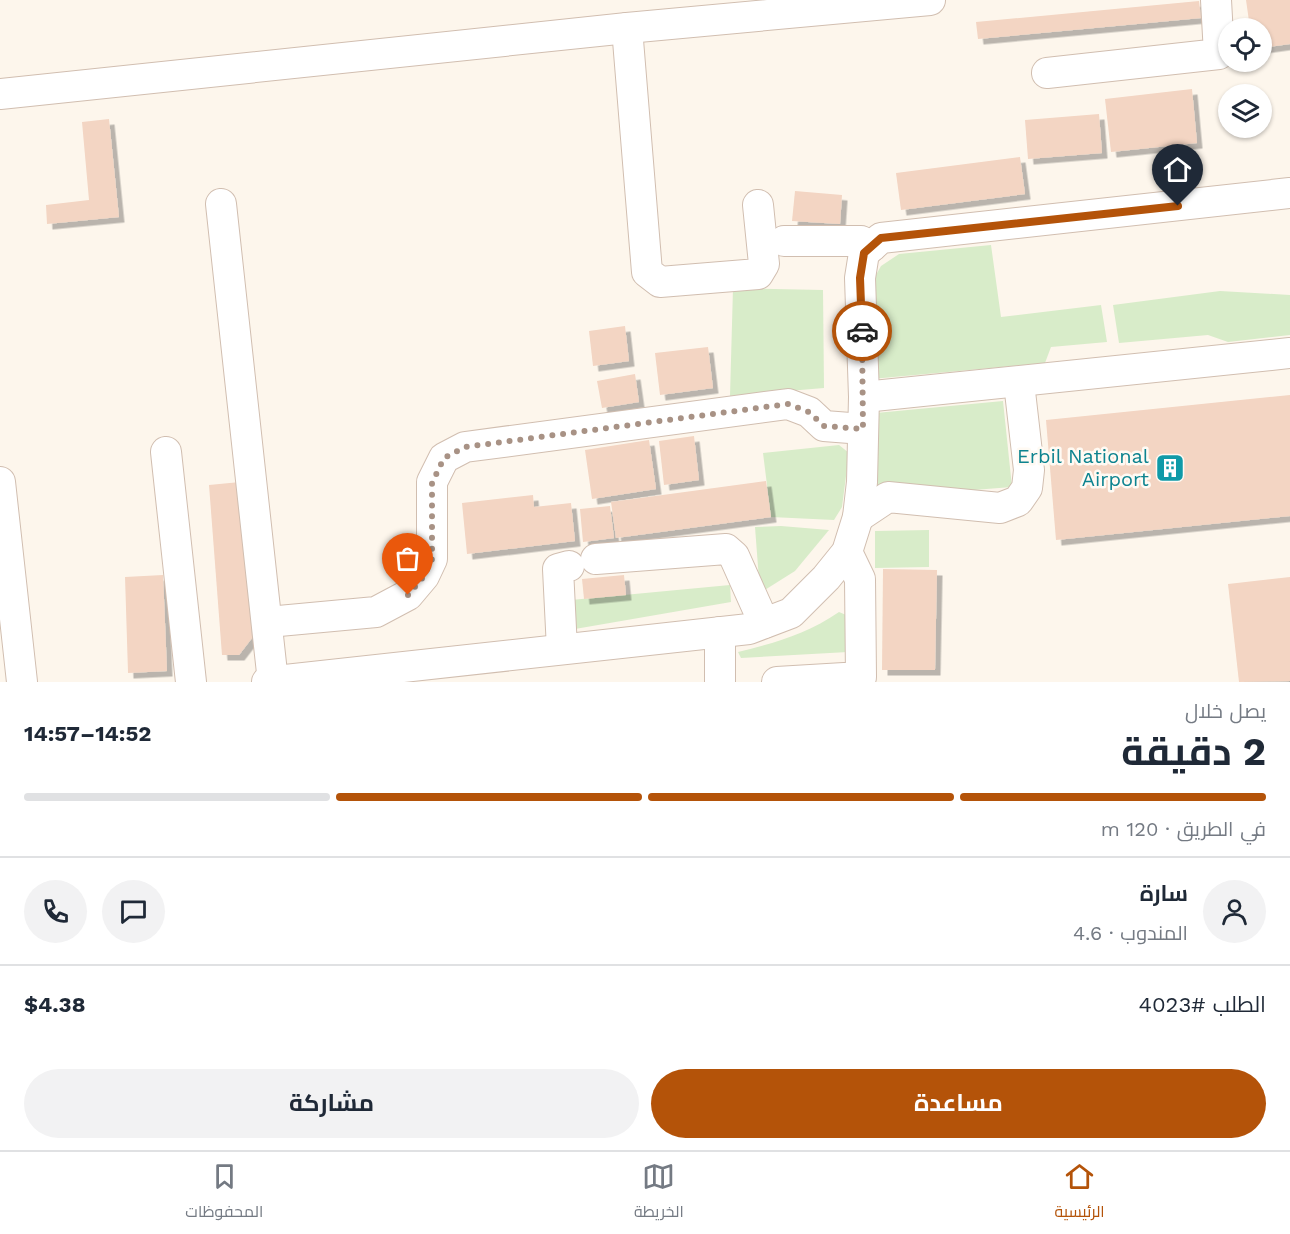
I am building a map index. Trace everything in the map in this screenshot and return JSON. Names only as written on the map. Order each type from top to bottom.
[{"type":"street","points":[[0,94],[627,28],[930,0]]},
{"type":"street","points":[[1047,73],[1219,54],[1216,0]]},
{"type":"street","points":[[627,28],[647,272],[660,282],[758,274],[764,264],[758,205]]},
{"type":"street","points":[[267,682],[720,632],[749,628],[791,613],[848,552],[858,517],[864,397],[860,278],[864,253],[881,238],[1290,193]]},
{"type":"street","points":[[221,204],[273,682]]},
{"type":"street","points":[[784,241],[861,241],[872,246]]},
{"type":"street","points":[[864,397],[1019,383],[1290,353]]},
{"type":"street","points":[[858,517],[888,497],[1000,508],[1018,501],[1027,488],[1029,470],[1019,383]]},
{"type":"street","points":[[268,622],[375,612],[408,595],[424,576],[432,559],[432,483],[444,458],[465,447],[788,404],[809,412],[824,426],[863,429]]},
{"type":"street","points":[[166,452],[191,682]]},
{"type":"street","points":[[0,482],[22,682]]},
{"type":"street","points":[[562,649],[558,569],[582,562],[726,549],[734,556],[764,623]]},
{"type":"street","points":[[777,682],[861,677],[860,579],[848,552]]},
{"type":"street","points":[[720,632],[720,682]]},
{"type":"green space","points":[[991,245],[1001,317],[1101,305],[1107,342],[1051,347],[1045,363],[872,379],[872,282],[881,266],[899,254]]},
{"type":"green space","points":[[733,288],[823,290],[824,388],[730,396]]},
{"type":"green space","points":[[1220,291],[1290,295],[1290,335],[1228,342],[1208,335],[1119,343],[1113,305]]},
{"type":"green space","points":[[1003,401],[1012,487],[884,497],[873,493],[876,413]]},
{"type":"green space","points":[[839,445],[849,453],[842,507],[834,520],[771,517],[763,453]]},
{"type":"green space","points":[[781,526],[829,530],[795,571],[760,593],[755,527]]},
{"type":"green space","points":[[929,530],[929,567],[875,568],[875,531]]},
{"type":"green space","points":[[730,585],[731,602],[575,629],[571,600]]},
{"type":"green space","points":[[839,612],[851,617],[848,652],[741,658],[738,652],[790,637]]},
{"type":"building","points":[[1246,0],[1290,0],[1290,44],[1272,47],[1272,18],[1249,18]]},
{"type":"building","points":[[1199,1],[1201,18],[978,39],[976,22]]},
{"type":"building","points":[[1192,89],[1197,143],[1111,152],[1105,99]]},
{"type":"building","points":[[1099,114],[1102,153],[1028,159],[1025,120]]},
{"type":"building","points":[[109,119],[119,217],[47,224],[46,205],[89,200],[82,122]]},
{"type":"building","points":[[1020,157],[1025,194],[901,210],[896,173]]},
{"type":"building","points":[[795,191],[842,195],[840,224],[792,221]]},
{"type":"building","points":[[625,326],[629,361],[593,366],[589,331]]},
{"type":"building","points":[[708,347],[713,388],[660,395],[655,353]]},
{"type":"building","points":[[635,374],[639,402],[602,408],[597,381]]},
{"type":"building","name":"Erbil National Airport","points":[[1290,395],[1290,516],[1056,540],[1046,420]]},
{"type":"building","points":[[694,436],[699,480],[664,485],[659,441]]},
{"type":"building","points":[[649,440],[656,489],[592,499],[585,450]]},
{"type":"building","points":[[766,481],[771,517],[616,538],[611,502]]},
{"type":"building","points":[[240,482],[252,638],[239,655],[222,655],[209,485]]},
{"type":"building","points":[[533,495],[534,507],[571,503],[575,541],[467,554],[462,503]]},
{"type":"building","points":[[610,506],[614,538],[583,542],[580,509]]},
{"type":"building","points":[[883,569],[937,570],[935,670],[882,670]]},
{"type":"building","points":[[163,575],[167,671],[128,673],[125,577]]},
{"type":"building","points":[[624,575],[626,595],[584,599],[582,579]]},
{"type":"building","points":[[1290,577],[1290,681],[1239,682],[1228,584]]},
{"type":"way so far","points":[[408,595],[424,576],[432,559],[432,483],[444,458],[465,447],[788,404],[809,412],[824,426],[863,429],[862,331]]},
{"type":"place","name":"Erbil National Airport","points":[[1170,468]]},
{"type":"route","points":[[862,331],[860,278],[864,253],[881,238],[1178,206]]}]
